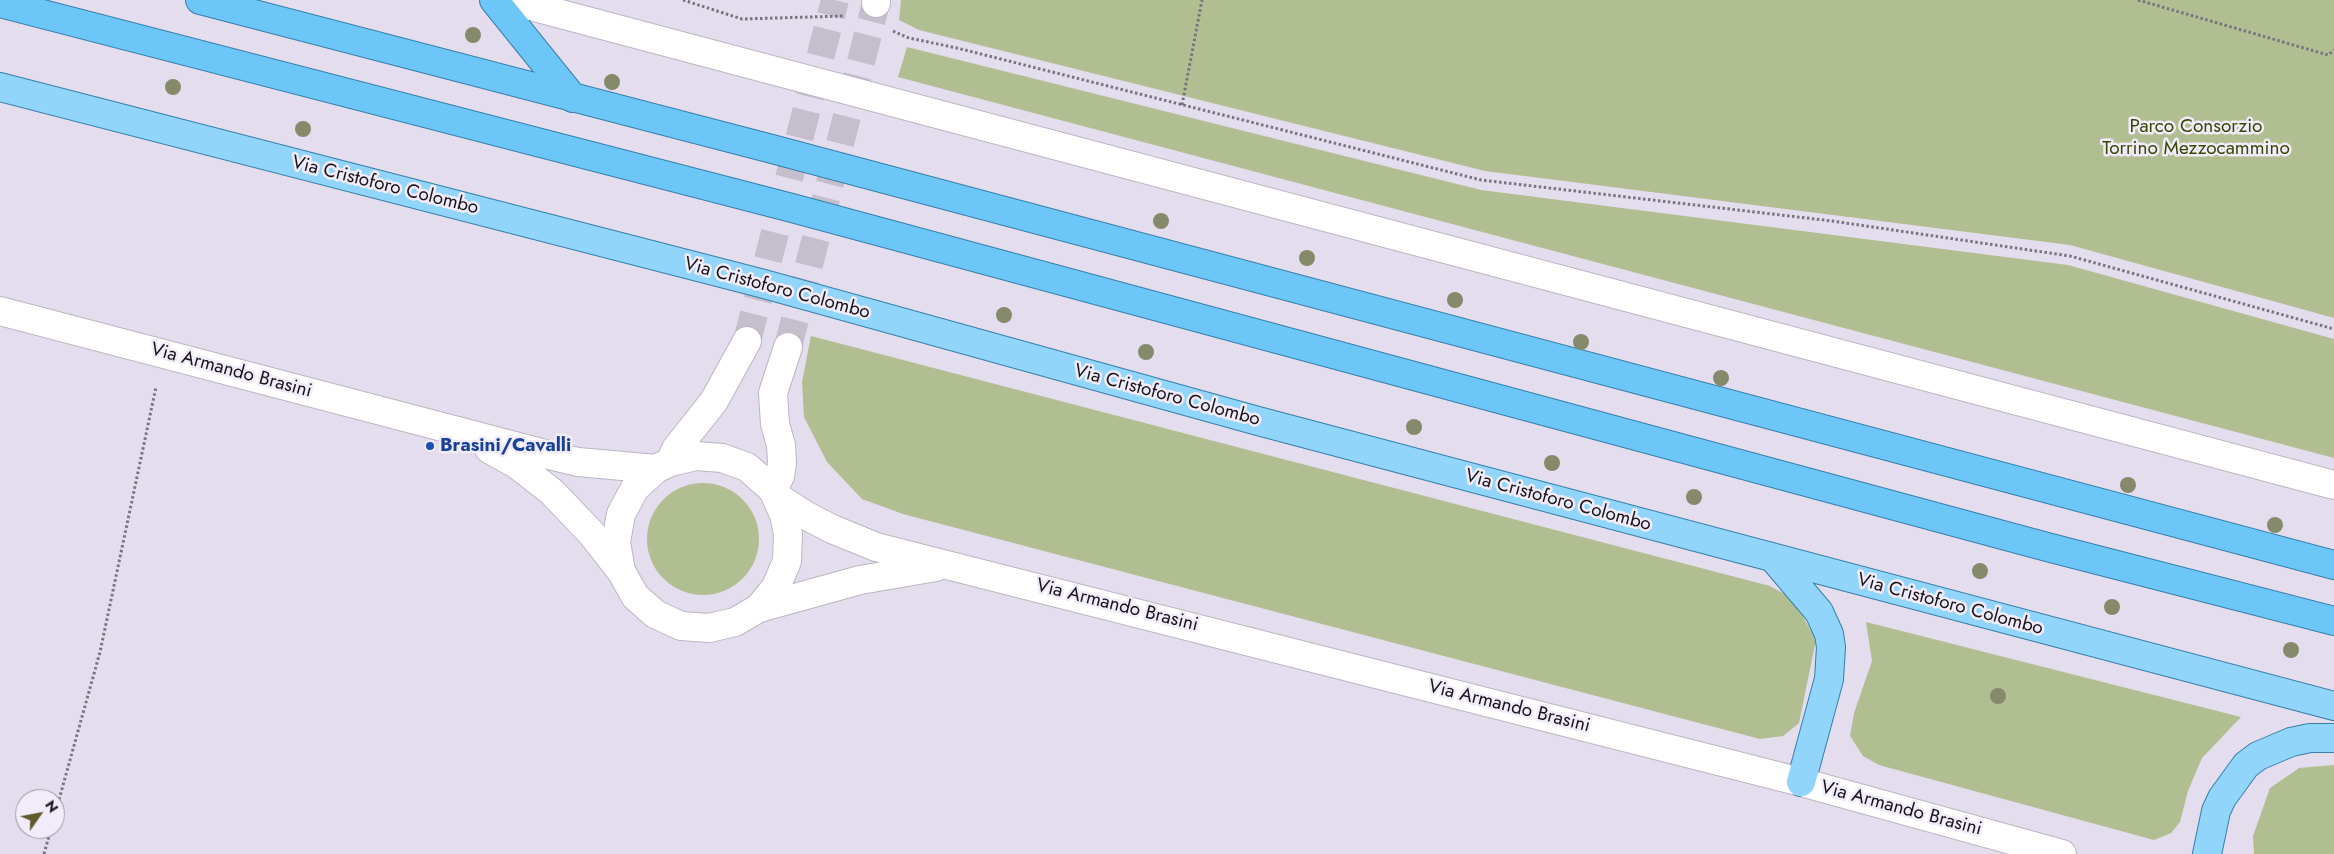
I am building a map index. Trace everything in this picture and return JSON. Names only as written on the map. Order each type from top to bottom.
[{"type":"highway","points":[[200,0],[2334,565]]},
{"type":"highway","points":[[494,0],[573,98]]},
{"type":"highway","points":[[0,3],[792,208],[2047,547],[2334,621]]},
{"type":"main road","name":"Via Cristoforo Colombo","points":[[0,87],[764,284],[1258,421],[2334,706]]},
{"type":"main road","points":[[1774,559],[1819,612],[1829,634],[1831,647],[1829,679],[1802,782]]},
{"type":"main road","points":[[2207,854],[2216,812],[2222,798],[2246,765],[2258,756],[2291,742],[2316,738],[2334,738]]},
{"type":"street","points":[[508,0],[2334,485]]},
{"type":"street","name":"Via Armando Brasini","points":[[0,311],[163,352],[462,433],[578,462],[663,465],[696,456],[722,458],[747,468],[774,493],[805,515],[846,536],[876,547],[955,565],[1802,782],[2062,854]]},
{"type":"street","points":[[663,465],[714,401],[747,341]]},
{"type":"street","points":[[774,493],[782,463],[781,445],[775,424],[773,393],[788,346]]},
{"type":"street","name":"Via Armando Brasini","points":[[462,433],[516,464],[552,492],[592,534],[621,571],[635,596],[655,614],[681,626],[709,628],[735,622],[759,608],[889,574],[955,565]]},
{"type":"street","name":"Via Armando Brasini","points":[[621,571],[616,542],[621,514],[634,488],[663,465]]},
{"type":"street","name":"Via Armando Brasini","points":[[759,608],[776,586],[787,561],[788,534],[774,493]]},
{"type":"path","points":[[683,0],[742,20],[846,16]]},
{"type":"path","points":[[1182,105],[1202,0]]},
{"type":"path","points":[[2138,0],[2328,55],[2334,50]]},
{"type":"path","points":[[891,30],[909,38],[958,48],[1481,180],[1832,221],[2070,256],[2334,329]]},
{"type":"path","points":[[62,789],[100,652],[163,352]]},
{"type":"path","points":[[44,854],[48,839]]},
{"type":"green space","name":"Parco Consorzio Torrino Mezzocammino","points":[[901,0],[2334,0],[2334,318],[2070,245],[1485,171],[919,30],[899,20]]},
{"type":"green space","points":[[907,47],[1481,190],[2068,265],[2334,339],[2334,458],[898,77]]},
{"type":"green space","points":[[811,336],[1770,586],[1788,596],[1801,613],[1816,640],[1799,723],[1783,736],[1760,739],[903,514],[862,499],[827,462],[804,417],[802,382]]},
{"type":"green space","points":[[703,483],[714,484],[724,488],[742,500],[754,518],[758,528],[758,550],[754,560],[742,578],[724,590],[714,594],[703,595],[692,594],[682,590],[664,578],[652,560],[648,550],[647,539],[648,528],[652,518],[664,500],[682,488],[692,484]]},
{"type":"green space","points":[[1866,622],[2241,717],[2202,758],[2188,791],[2180,822],[2171,833],[2154,840],[1879,765],[1863,756],[1850,736],[1854,713],[1872,661]]},
{"type":"green space","points":[[2334,765],[2334,854],[2254,854],[2253,836],[2270,788],[2299,768]]},
{"type":"tunnel","points":[[747,341],[835,0]]},
{"type":"tunnel","points":[[788,347],[876,3]]},
{"type":"place","name":"Brasini/Cavalli","points":[[430,446]]}]
